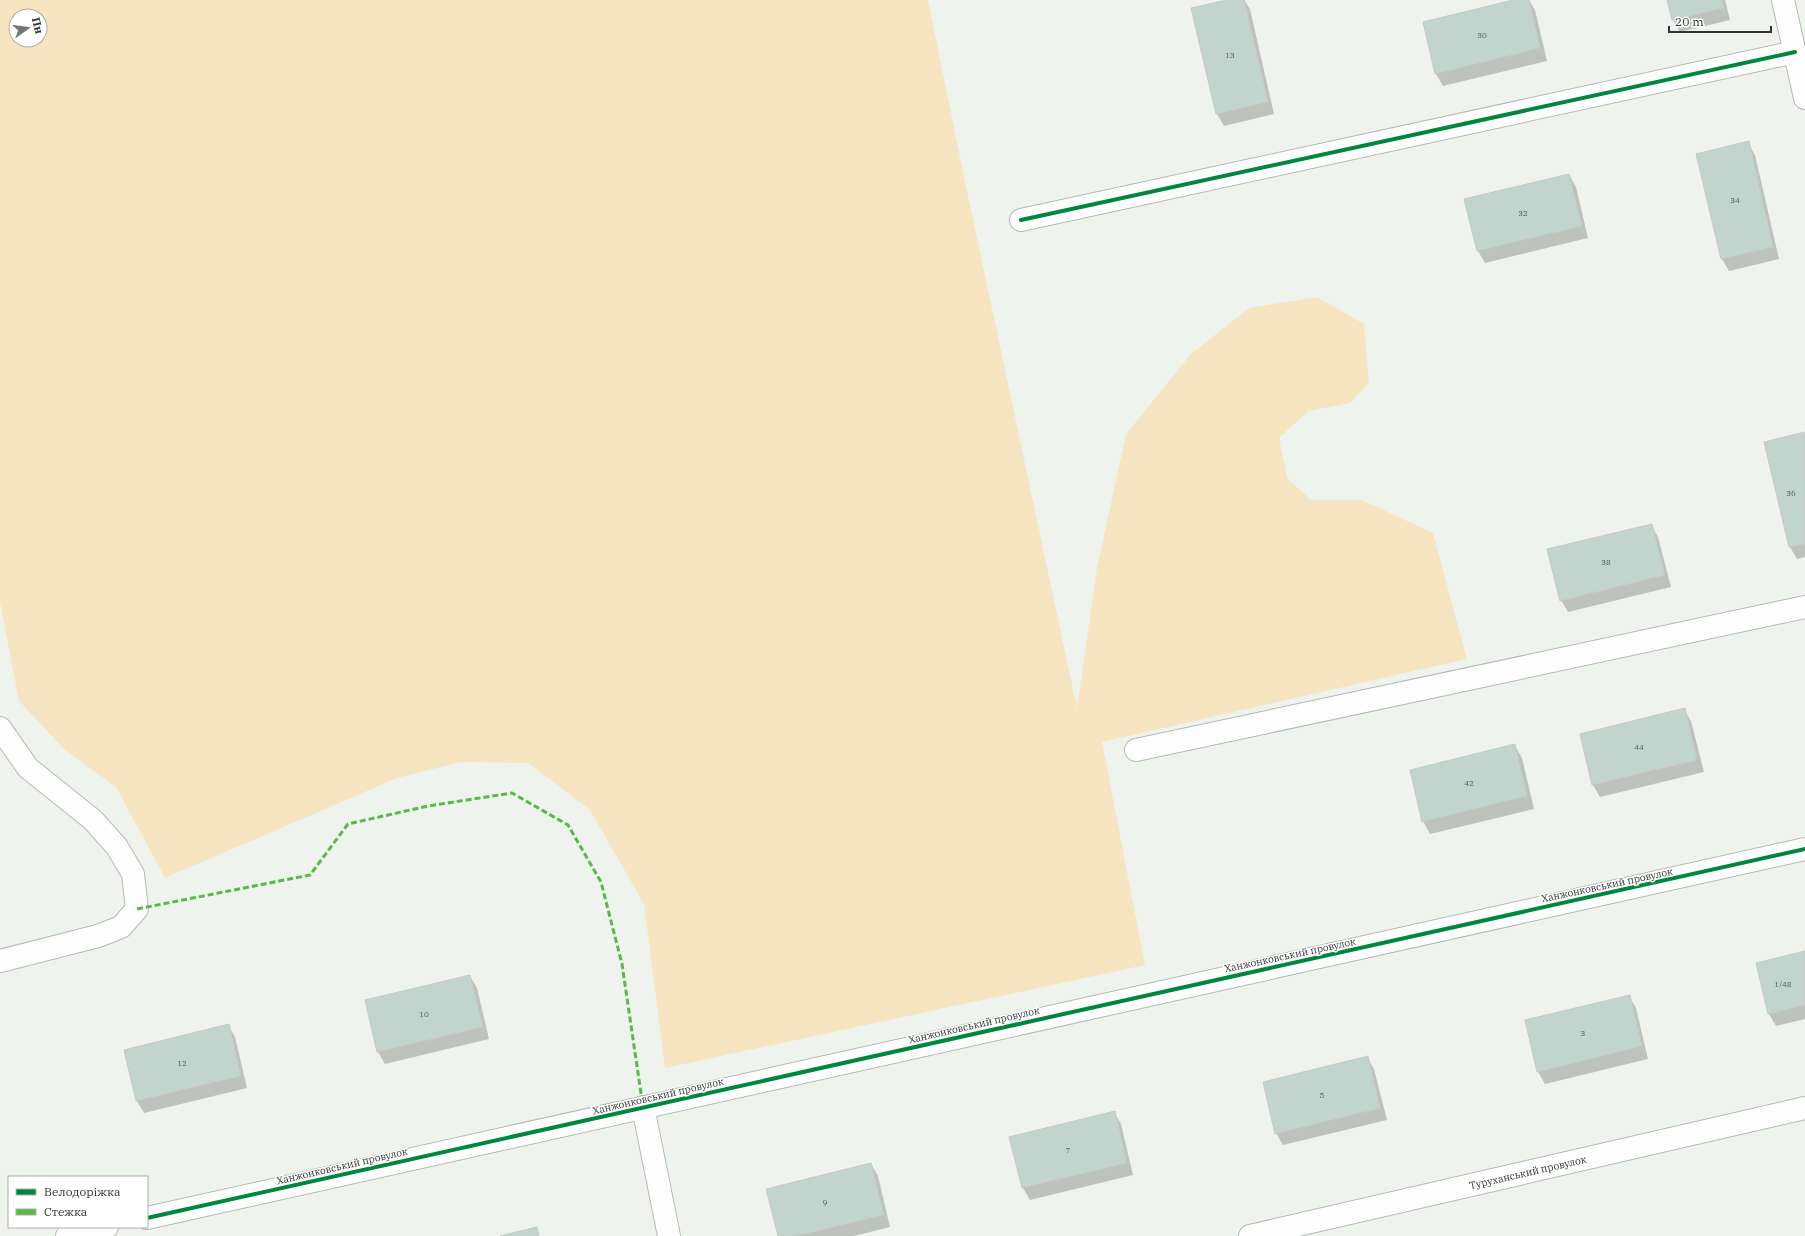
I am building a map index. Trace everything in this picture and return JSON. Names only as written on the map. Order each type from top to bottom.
[{"type":"street","points":[[1783,0],[1805,98]]},
{"type":"street","points":[[1021,220],[1795,52]]},
{"type":"street","points":[[1136,750],[1805,607]]},
{"type":"street","points":[[0,728],[28,768],[93,820],[117,847],[133,874],[137,909],[121,927],[98,936],[0,961]]},
{"type":"street","name":"Ханжонковський провулок","points":[[148,1218],[1805,849]]},
{"type":"street","points":[[643,1107],[669,1236]]},
{"type":"street","name":"Туруханський провулок","points":[[1250,1236],[1805,1108]]},
{"type":"street","points":[[67,1236],[103,1228]]},
{"type":"shaded area","points":[[0,0],[928,0],[1077,708],[1097,568],[1126,434],[1191,354],[1249,308],[1317,297],[1364,324],[1369,383],[1350,403],[1308,411],[1279,438],[1287,478],[1311,500],[1362,500],[1433,533],[1467,659],[1102,742],[1145,965],[665,1068],[644,904],[590,810],[528,763],[461,762],[397,778],[165,878],[116,787],[64,749],[19,701],[0,602]]},
{"type":"building","points":[[1227,0],[1244,0],[1268,102],[1216,114],[1191,8]]},
{"type":"building","points":[[1513,0],[1529,0],[1540,48],[1435,74],[1423,22]]},
{"type":"building","points":[[1667,0],[1722,0],[1724,8],[1672,20]]},
{"type":"building","points":[[1749,141],[1773,247],[1721,259],[1696,154]]},
{"type":"building","points":[[1569,174],[1582,226],[1477,251],[1464,199]]},
{"type":"building","points":[[1805,432],[1805,544],[1789,547],[1764,442]]},
{"type":"building","points":[[1652,524],[1665,575],[1560,601],[1547,549]]},
{"type":"building","points":[[1685,708],[1697,760],[1592,785],[1580,734]]},
{"type":"building","points":[[1515,744],[1527,796],[1422,822],[1410,770]]},
{"type":"building","points":[[1805,951],[1805,1005],[1768,1014],[1756,963]]},
{"type":"building","points":[[470,975],[483,1027],[377,1052],[365,1000]]},
{"type":"building","points":[[1630,995],[1642,1046],[1537,1072],[1525,1020]]},
{"type":"building","points":[[229,1024],[241,1076],[136,1101],[124,1050]]},
{"type":"building","points":[[1368,1056],[1380,1108],[1275,1134],[1263,1082]]},
{"type":"building","points":[[1115,1111],[1127,1163],[1022,1188],[1009,1137]]},
{"type":"building","points":[[871,1163],[884,1215],[797,1236],[778,1236],[766,1189]]},
{"type":"building","points":[[537,1227],[539,1236],[500,1236]]},
{"type":"marked path","points":[[137,909],[310,875],[348,824],[428,806],[512,793],[568,825],[601,882],[622,964],[643,1107]]},
{"type":"cycle path","points":[[1021,220],[1795,52]]},
{"type":"cycle path","points":[[148,1218],[1805,849]]}]
